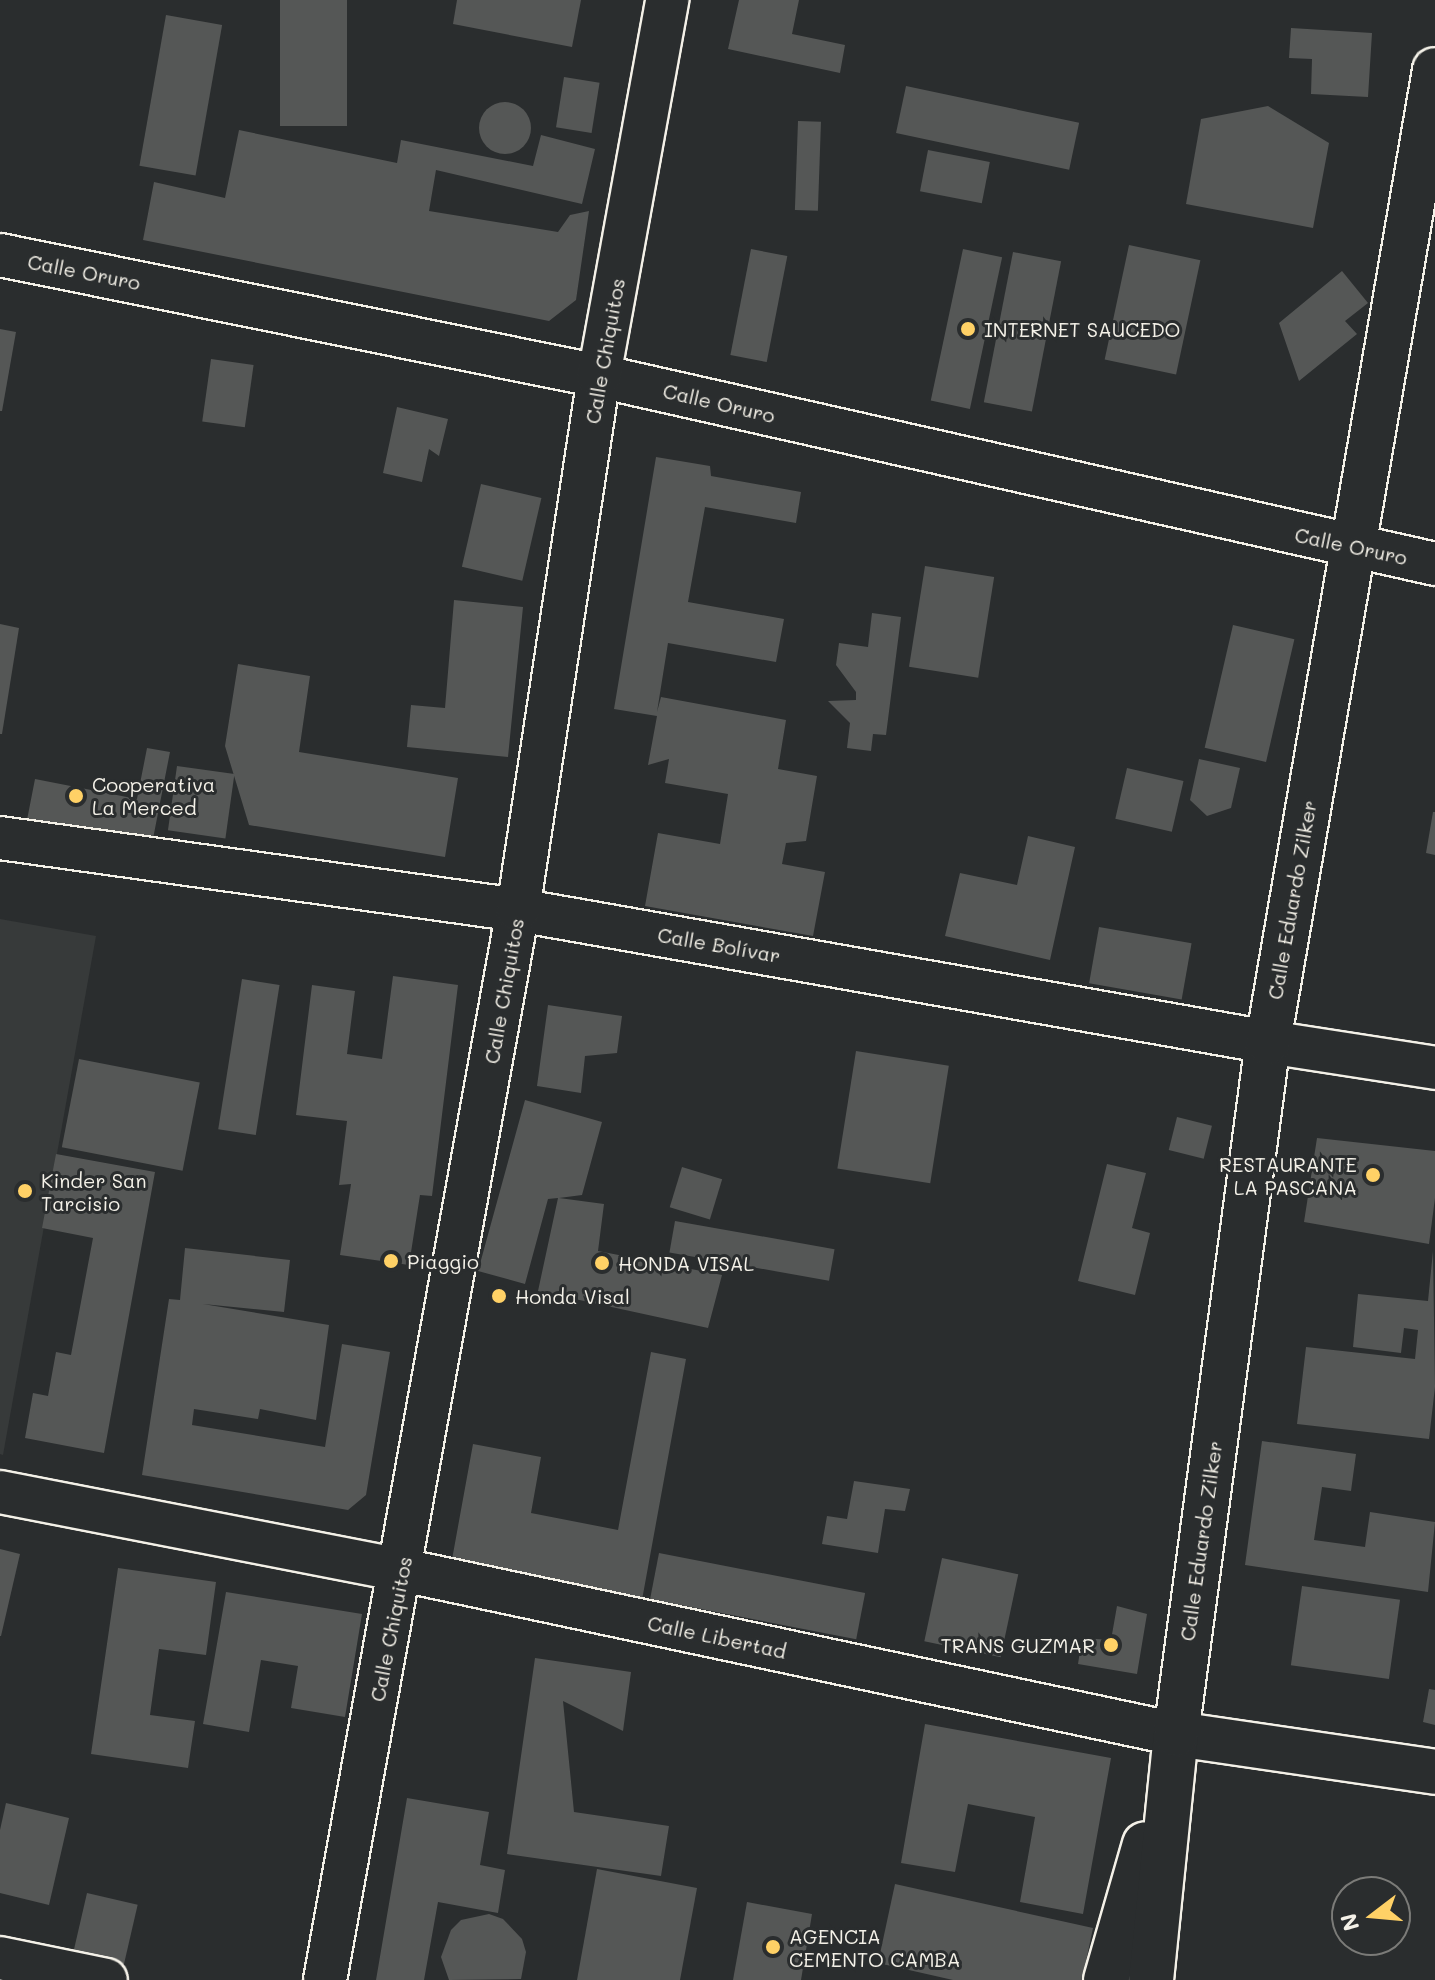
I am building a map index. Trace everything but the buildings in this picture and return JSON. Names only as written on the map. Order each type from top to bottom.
[{"type":"street","name":"Calle Chiquitos","points":[[325,1980],[402,1570],[518,910],[599,376],[667,0]]},
{"type":"street","name":"Calle Eduardo Zilker","points":[[1151,1980],[1176,1734],[1268,1042],[1435,70]]},
{"type":"street","name":"Calle Oruro","points":[[0,255],[599,376],[1435,564]]},
{"type":"street","name":"Calle Bolívar","points":[[0,838],[518,910],[1268,1042],[1435,1068]]},
{"type":"street","name":"Calle Libertad","points":[[0,1492],[402,1570],[1176,1734],[1435,1772]]},
{"type":"street","name":"Calle Eduardo Zilker","points":[[1106,1980],[1176,1734]]},
{"type":"street","points":[[0,1958],[106,1980]]},
{"type":"shaded area","name":"Kinder San Tarcisio","points":[[0,919],[96,936],[3,1455],[0,1454]]},
{"type":"place","name":"INTERNET SAUCEDO","points":[[968,329]]},
{"type":"place","name":"Cooperativa La Merced","points":[[76,796]]},
{"type":"place","name":"RESTAURANTE LA PASCANA","points":[[1373,1175]]},
{"type":"place","name":"Kinder San Tarcisio","points":[[25,1191]]},
{"type":"place","name":"Piaggio","points":[[391,1261]]},
{"type":"place","name":"HONDA VISAL","points":[[602,1263]]},
{"type":"place","name":"Honda Visal","points":[[499,1296]]},
{"type":"place","name":"TRANS GUZMAR","points":[[1111,1645]]},
{"type":"place","name":"AGENCIA CEMENTO CAMBA","points":[[773,1947]]}]
